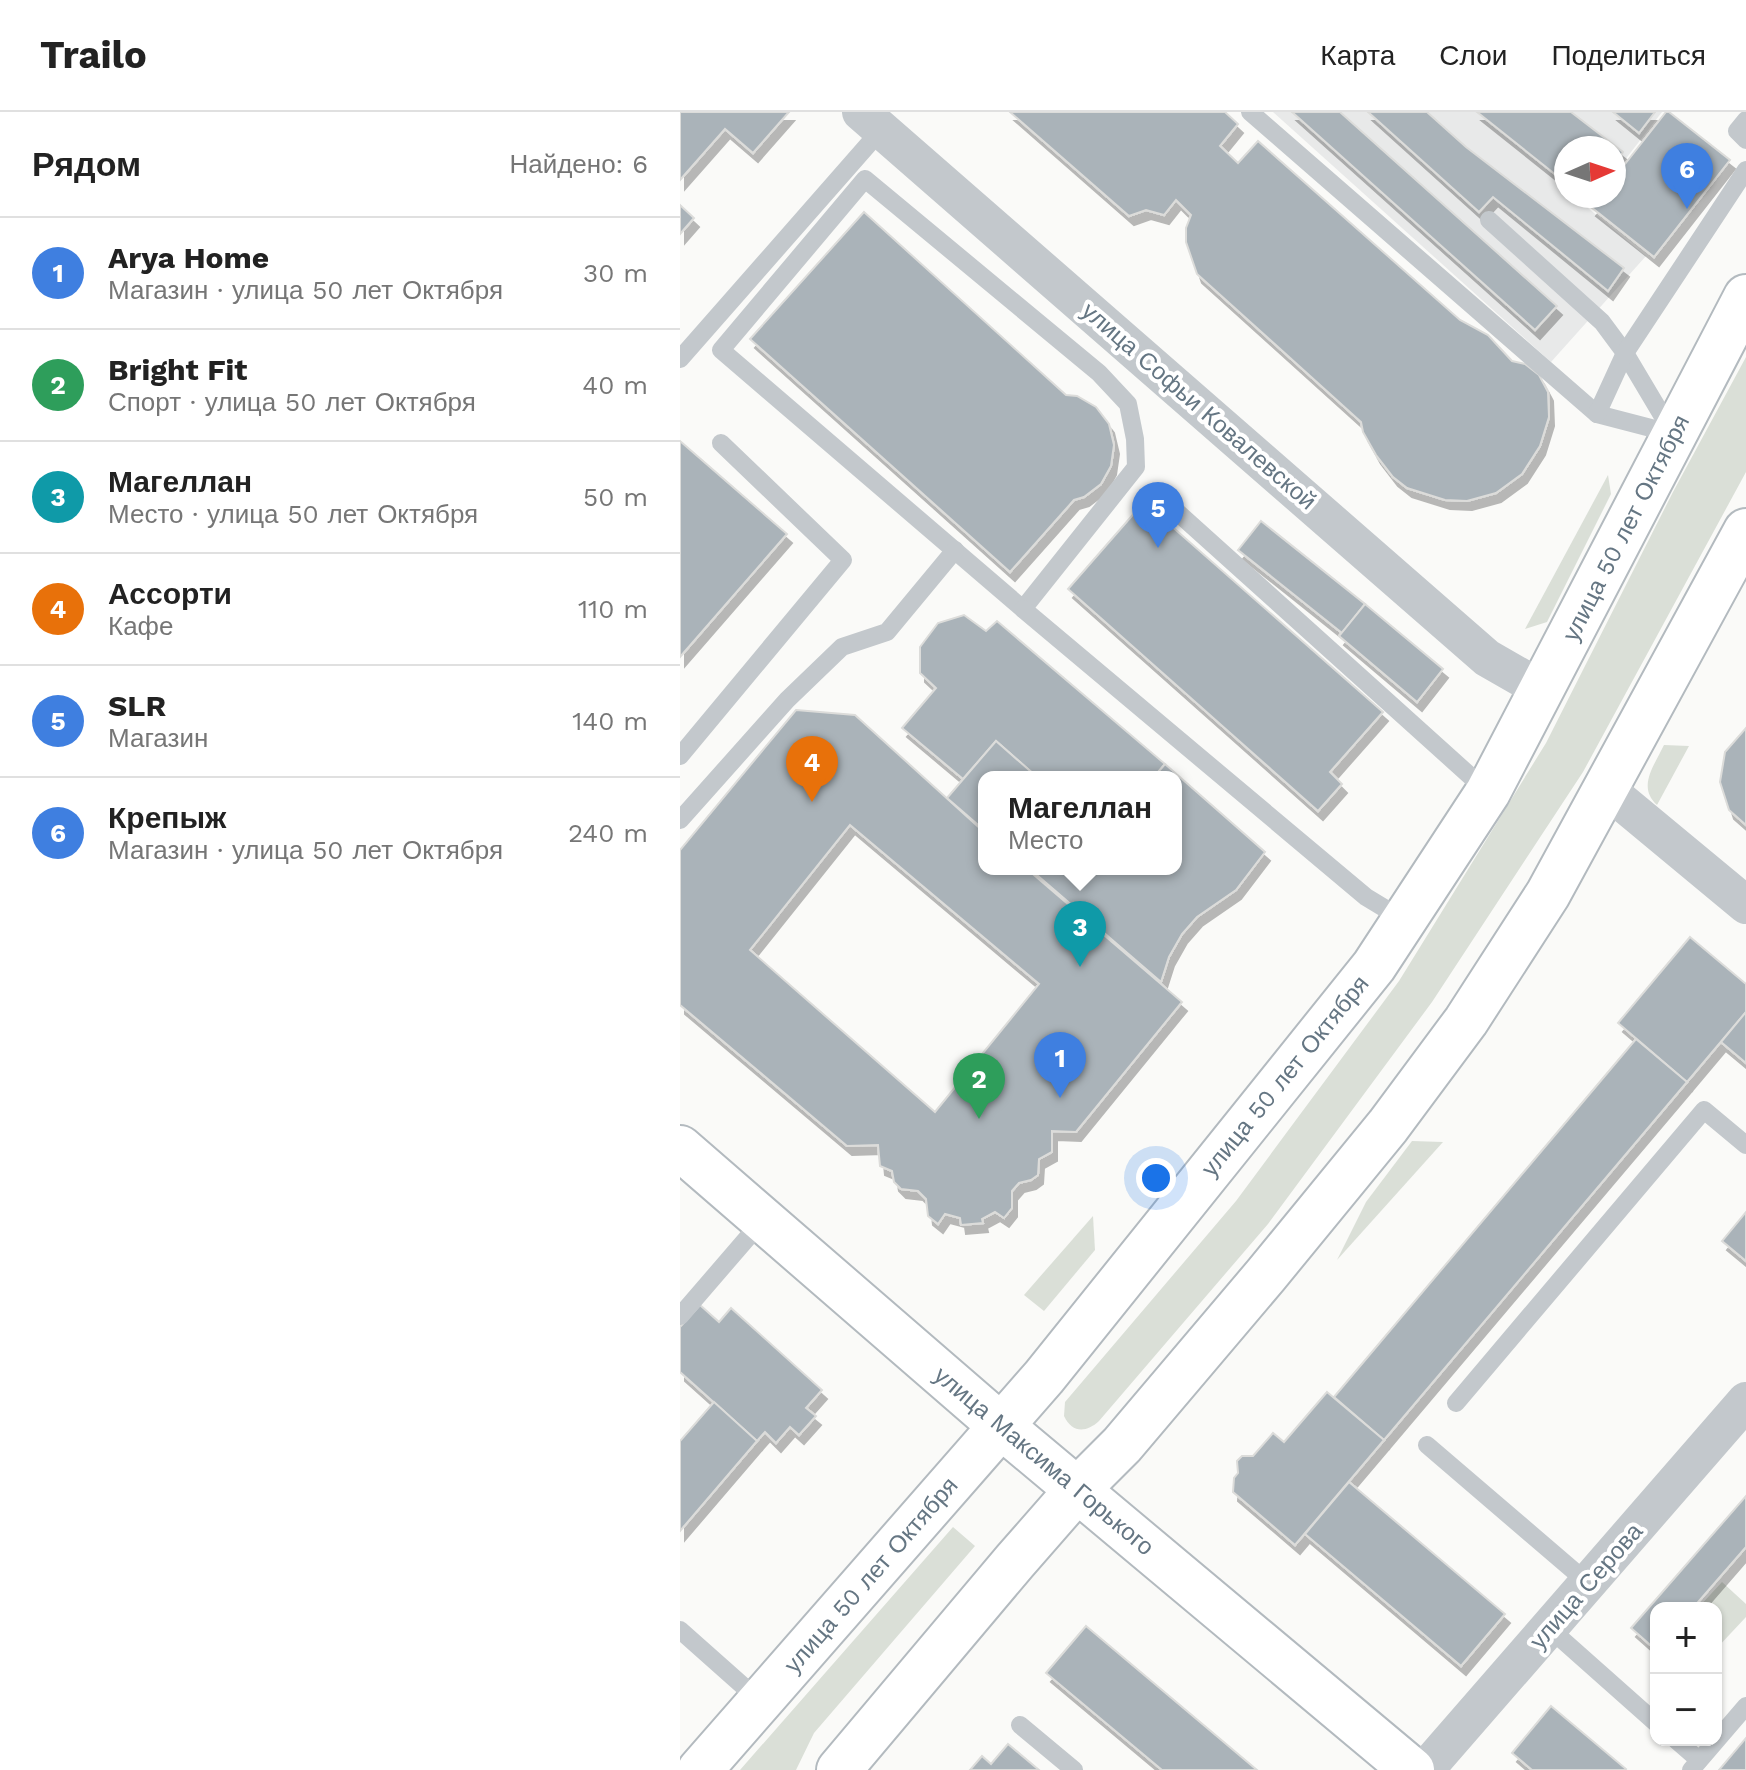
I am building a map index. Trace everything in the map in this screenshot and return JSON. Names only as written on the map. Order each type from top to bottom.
[{"type":"main road","name":"улица 50 лет Октября","points":[[700,1770],[1044,1377],[1374,966],[1488,792],[1746,297]]},
{"type":"main road","points":[[839,1770],[1015,1561],[1078,1489],[1122,1445],[1388,1126],[1466,1021],[1548,894],[1746,531]]},
{"type":"main road","name":"улица Максима Горького","points":[[680,1148],[1001,1426],[1412,1770]]},
{"type":"street","name":"улица Софьи Ковалевской","points":[[871,121],[1487,658],[1543,690]]},
{"type":"street","points":[[1605,788],[1746,905]]},
{"type":"street","name":"улица Серова","points":[[1425,1770],[1746,1401]]},
{"type":"lane","points":[[1250,112],[1597,414],[1630,420],[1674,434]]},
{"type":"lane","points":[[1746,120],[1737,131],[1746,140]]},
{"type":"lane","points":[[680,359],[871,121]]},
{"type":"lane","points":[[1597,414],[1625,353],[1746,170]]},
{"type":"lane","points":[[1023,609],[1136,467],[1135,439],[1128,404],[1099,373],[865,179],[721,350],[1023,609],[1366,897],[1404,920]]},
{"type":"lane","points":[[1489,220],[1602,322],[1625,353],[1674,434]]},
{"type":"lane","points":[[680,756],[843,560],[721,443]]},
{"type":"lane","points":[[1176,511],[1488,792]]},
{"type":"lane","points":[[680,820],[787,700],[842,647],[887,632],[955,550]]},
{"type":"lane","points":[[1456,1403],[1704,1110],[1746,1145]]},
{"type":"lane","points":[[680,1316],[762,1221]]},
{"type":"lane","points":[[1427,1445],[1588,1583]]},
{"type":"lane","points":[[1549,1628],[1650,1718]]},
{"type":"lane","points":[[680,1630],[760,1701]]},
{"type":"lane","points":[[1681,1746],[1695,1765],[1746,1706]]},
{"type":"lane","points":[[1020,1725],[1074,1770]]},
{"type":"shaded area","points":[[1273,112],[1662,112],[1626,158],[1626,136],[1554,136],[1554,208],[1588,208],[1646,256],[1551,362]]},
{"type":"shaded area","points":[[1746,357],[1746,472],[1583,772],[1432,1002],[1268,1224],[1099,1421],[1084,1429],[1071,1426],[1064,1416],[1065,1402],[1236,1201],[1399,981],[1546,743],[1673,492]]},
{"type":"shaded area","points":[[1608,475],[1611,494],[1547,622],[1525,629]]},
{"type":"shaded area","points":[[1664,745],[1689,746],[1657,805],[1648,791],[1648,784]]},
{"type":"shaded area","points":[[1412,1141],[1443,1142],[1337,1260],[1366,1202]]},
{"type":"shaded area","points":[[1093,1216],[1095,1250],[1044,1311],[1024,1295]]},
{"type":"shaded area","points":[[953,1527],[975,1546],[814,1733],[796,1770],[740,1770]]},
{"type":"shaded area","points":[[1722,1582],[1746,1604],[1746,1617],[1722,1643],[1722,1602],[1704,1602]]},
{"type":"building","points":[[680,112],[789,112],[753,153],[725,129],[680,180]]},
{"type":"building","points":[[1010,112],[1225,112],[1238,124],[1220,146],[1238,163],[1258,141],[1460,320],[1488,335],[1512,361],[1525,364],[1539,375],[1548,392],[1549,417],[1540,446],[1522,474],[1496,493],[1467,501],[1445,500],[1407,488],[1393,477],[1376,455],[1361,422],[1197,274],[1186,242],[1186,228],[1191,215],[1176,200],[1164,215],[1146,210],[1129,216]]},
{"type":"building","points":[[1292,112],[1340,112],[1557,306],[1535,330]]},
{"type":"building","points":[[1368,112],[1427,112],[1466,147],[1624,268],[1608,291],[1493,197],[1479,212]]},
{"type":"building","points":[[1477,112],[1571,112],[1602,136],[1554,136],[1554,173]]},
{"type":"building","points":[[1613,112],[1655,112],[1639,133]]},
{"type":"building","points":[[1666,112],[1730,160],[1654,257],[1592,208],[1626,208],[1626,163]]},
{"type":"building","points":[[680,205],[694,218],[680,234]]},
{"type":"building","points":[[864,212],[1066,395],[1077,396],[1096,407],[1109,424],[1114,445],[1111,466],[1101,484],[1084,497],[1074,500],[1010,572],[750,339]]},
{"type":"building","points":[[680,441],[787,534],[680,657]]},
{"type":"building","points":[[1144,502],[1383,712],[1330,772],[1342,784],[1318,811],[1068,589]]},
{"type":"building","points":[[1261,521],[1365,604],[1342,633],[1238,550]]},
{"type":"building","points":[[1365,604],[1443,669],[1417,702],[1339,636]]},
{"type":"building","points":[[964,615],[986,631],[997,621],[1165,764],[1159,771],[1030,771],[996,741],[963,779],[902,728],[936,688],[920,673],[920,647],[938,623]]},
{"type":"building","points":[[796,710],[855,715],[978,827],[978,875],[1034,875],[1182,1002],[1076,1132],[1052,1131],[1052,1152],[1039,1159],[1038,1175],[1019,1183],[1012,1191],[1012,1208],[1004,1218],[995,1212],[982,1219],[983,1223],[961,1225],[960,1218],[945,1214],[938,1224],[928,1216],[926,1199],[918,1191],[901,1189],[894,1182],[892,1171],[880,1166],[878,1145],[847,1146],[680,1005],[680,850]],"holes":[[[850,825],[1039,984],[935,1112],[750,950]]]},
{"type":"building","points":[[1746,728],[1746,825],[1729,810],[1720,782],[1725,752]]},
{"type":"building","points":[[996,741],[1030,771],[978,771],[978,825],[947,798]]},
{"type":"building","points":[[1165,764],[1173,771],[1159,771]]},
{"type":"building","points":[[1182,779],[1265,852],[1236,890],[1197,917],[1182,934],[1169,957],[1161,982],[1037,875],[1182,875]]},
{"type":"building","points":[[1690,937],[1746,984],[1746,1012],[1687,1082],[1618,1023]]},
{"type":"building","points":[[1746,1012],[1746,1063],[1721,1042]]},
{"type":"building","points":[[1636,1039],[1687,1082],[1384,1440],[1334,1397]]},
{"type":"building","points":[[1746,1212],[1746,1261],[1722,1241]]},
{"type":"building","points":[[700,1305],[719,1322],[731,1308],[822,1390],[806,1408],[816,1416],[799,1435],[790,1427],[776,1443],[765,1432],[757,1441],[680,1372],[680,1327]]},
{"type":"building","points":[[1327,1392],[1384,1440],[1295,1545],[1233,1492],[1234,1478],[1238,1473],[1237,1461],[1242,1456],[1253,1456],[1273,1433],[1284,1442]]},
{"type":"building","points":[[714,1402],[757,1441],[680,1531],[680,1441]]},
{"type":"building","points":[[1349,1482],[1505,1614],[1461,1666],[1305,1534]]},
{"type":"building","points":[[1746,1496],[1746,1547],[1698,1602],[1654,1602]]},
{"type":"building","points":[[1650,1606],[1650,1645],[1631,1628]]},
{"type":"building","points":[[1086,1626],[1257,1770],[1162,1770],[1046,1673]]},
{"type":"building","points":[[1551,1706],[1626,1769],[1532,1770],[1512,1753]]},
{"type":"building","points":[[1746,1738],[1746,1770],[1719,1770]]},
{"type":"building","points":[[1008,1744],[1039,1770],[970,1770],[982,1756],[991,1764]]},
{"type":"place","name":"Крепыж","points":[[1687,209]]},
{"type":"place","name":"SLR","points":[[1158,548]]},
{"type":"place","name":"Ассорти","points":[[812,802]]},
{"type":"place","name":"Магеллан","points":[[1080,967]]},
{"type":"place","name":"Arya Home","points":[[1060,1098]]},
{"type":"place","name":"Bright Fit","points":[[979,1119]]}]
